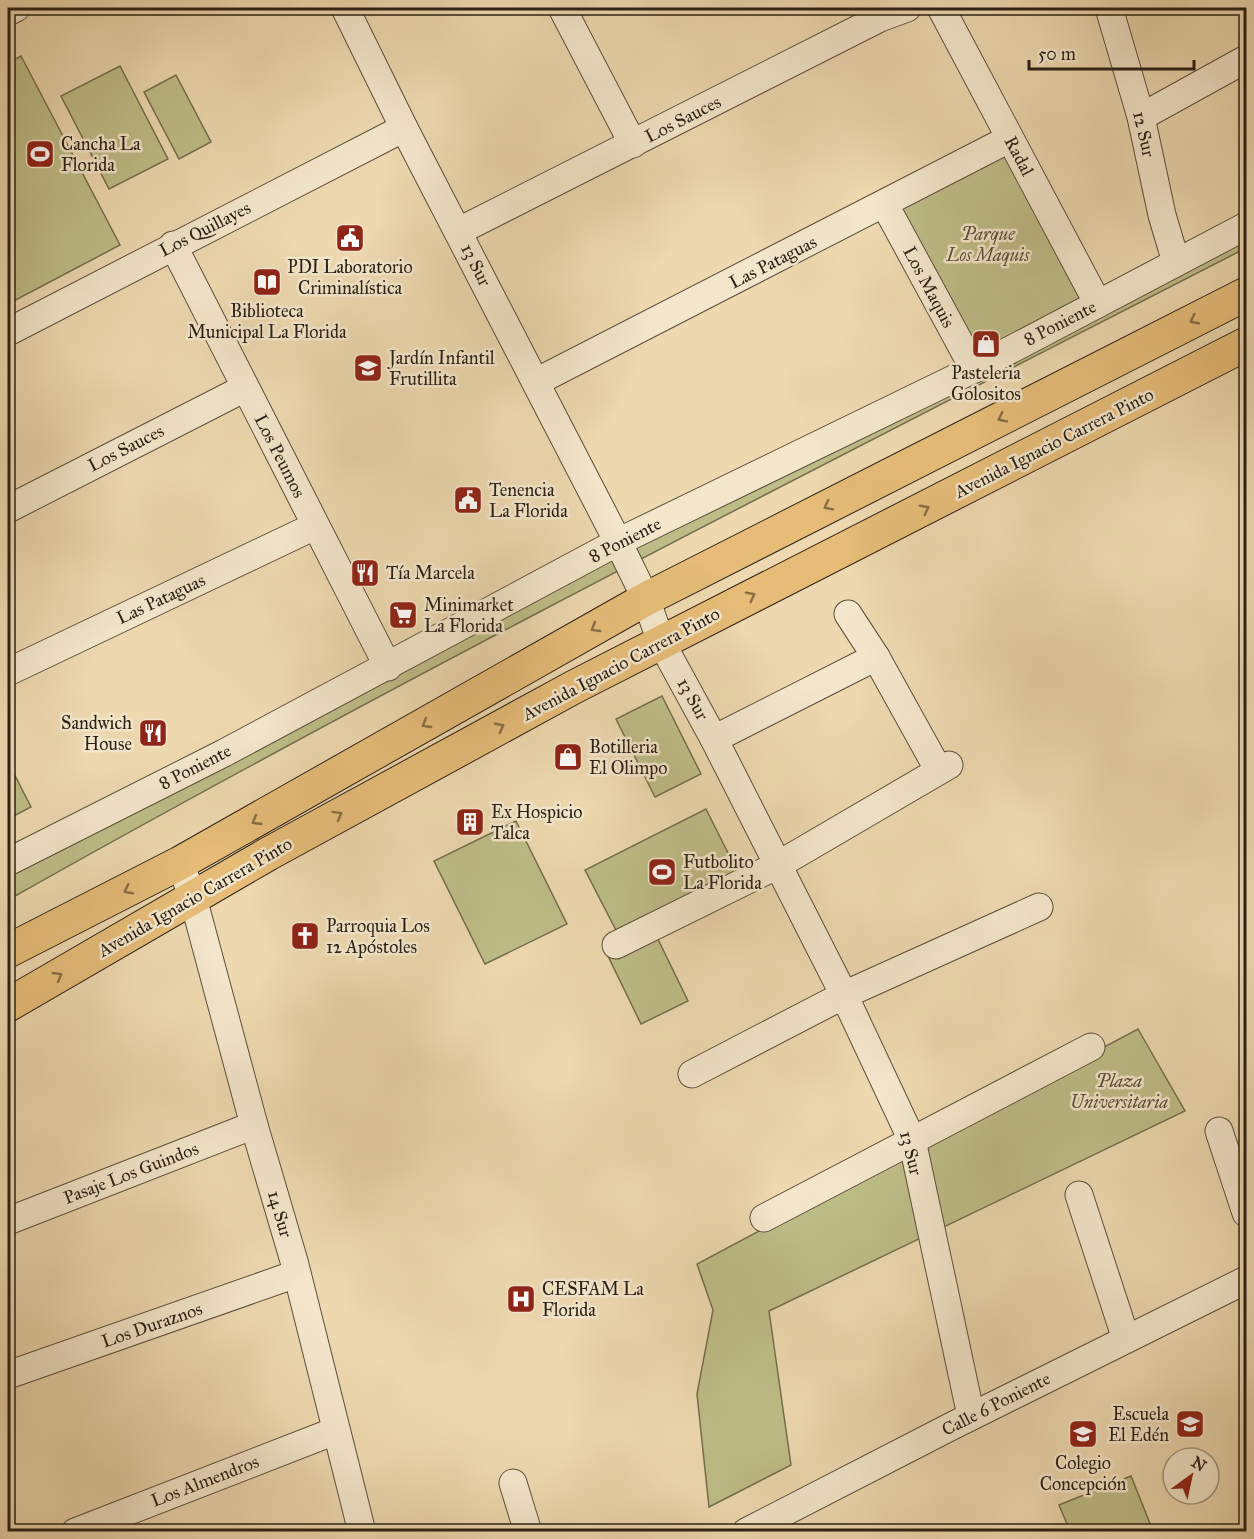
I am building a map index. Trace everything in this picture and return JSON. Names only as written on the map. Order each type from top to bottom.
[{"type":"main road","name":"Avenida Ignacio Carrera Pinto","points":[[8,951],[180,863],[646,599],[1246,294]]},
{"type":"main road","name":"Avenida Ignacio Carrera Pinto","points":[[8,1005],[393,785],[661,642],[1246,344]]},
{"type":"street","points":[[8,12],[16,8]]},
{"type":"street","name":"13 Sur","points":[[345,8],[404,128],[618,542],[646,599],[661,642],[714,739],[844,995],[912,1140],[971,1416]]},
{"type":"street","name":"Los Sauces","points":[[459,231],[633,144],[877,13],[907,8]]},
{"type":"street","name":"Radal","points":[[941,8],[1098,304]]},
{"type":"street","name":"12 Sur","points":[[1109,8],[1141,117],[1162,215],[1176,262]]},
{"type":"street","points":[[572,11],[633,144]]},
{"type":"street","points":[[1141,117],[1246,59]]},
{"type":"street","name":"Los Quillayes","points":[[8,332],[404,128]]},
{"type":"street","name":"Las Pataguas","points":[[536,382],[1010,139]]},
{"type":"street","name":"Los Maquis","points":[[885,205],[974,369]]},
{"type":"street","name":"8 Poniente","points":[[8,862],[388,667],[618,542],[974,369],[1246,226]]},
{"type":"street","name":"Los Peumos","points":[[173,245],[388,667]]},
{"type":"street","name":"Los Sauces","points":[[8,508],[245,388]]},
{"type":"street","name":"Las Pataguas","points":[[8,672],[315,526]]},
{"type":"street","points":[[616,945],[778,865],[943,767],[848,614]]},
{"type":"street","points":[[714,739],[876,657]]},
{"type":"street","name":"14 Sur","points":[[180,863],[193,898],[296,1274],[362,1532]]},
{"type":"street","points":[[692,1074],[844,995],[1039,907]]},
{"type":"street","points":[[764,1218],[1091,1047]]},
{"type":"street","name":"Pasaje Los Guindos","points":[[8,1221],[254,1125]]},
{"type":"street","points":[[1219,1131],[1246,1214]]},
{"type":"street","points":[[1079,1195],[1126,1339]]},
{"type":"street","name":"Los Duraznos","points":[[10,1368],[296,1274]]},
{"type":"street","name":"Calle 6 Poniente","points":[[746,1532],[971,1416],[1246,1280]]},
{"type":"street","name":"Los Almendros","points":[[75,1532],[117,1524],[335,1431]]},
{"type":"street","points":[[513,1483],[528,1532]]},
{"type":"green space","name":"Cancha La Florida","points":[[21,56],[120,245],[8,304],[8,63]]},
{"type":"green space","points":[[120,66],[168,159],[109,189],[61,96]]},
{"type":"green space","points":[[176,75],[211,142],[179,159],[144,92]]},
{"type":"green space","name":"Parque Los Maquis","points":[[1001,134],[1090,300],[978,359],[890,196]]},
{"type":"green space","points":[[1246,233],[1246,248],[469,649],[314,731],[8,900],[8,869]]},
{"type":"green space","points":[[662,696],[701,774],[655,797],[616,719]]},
{"type":"green space","points":[[8,762],[31,807],[8,819]]},
{"type":"green space","name":"Futbolito La Florida","points":[[706,809],[738,873],[618,934],[585,870]]},
{"type":"green space","points":[[516,821],[567,924],[485,964],[434,861]]},
{"type":"green space","points":[[654,931],[688,1001],[641,1024],[607,954]]},
{"type":"green space","name":"Plaza Universitaria","points":[[1138,1029],[1185,1111],[769,1311],[791,1465],[709,1507],[697,1394],[713,1310],[697,1264]]},
{"type":"green space","points":[[1131,1476],[1153,1531],[1070,1531],[1059,1505]]},
{"type":"place","name":"Cancha La Florida","points":[[40,154]]},
{"type":"place","name":"PDI Laboratorio Criminalística","points":[[350,238]]},
{"type":"place","name":"Biblioteca Municipal La Florida","points":[[267,282]]},
{"type":"place","name":"Pasteleria Golositos","points":[[986,344]]},
{"type":"place","name":"Jardín Infantil Frutillita","points":[[368,368]]},
{"type":"place","name":"Tenencia La Florida","points":[[468,500]]},
{"type":"place","name":"Tía Marcela","points":[[365,573]]},
{"type":"place","name":"Minimarket La Florida","points":[[403,615]]},
{"type":"place","name":"Sandwich House","points":[[153,733]]},
{"type":"place","name":"Botilleria El Olimpo","points":[[568,757]]},
{"type":"place","name":"Ex Hospicio Talca","points":[[470,822]]},
{"type":"place","name":"Futbolito La Florida","points":[[662,872]]},
{"type":"place","name":"Parroquia Los 12 Apóstoles","points":[[305,936]]},
{"type":"place","name":"CESFAM La Florida","points":[[521,1299]]},
{"type":"place","name":"Escuela El Edén","points":[[1190,1424]]},
{"type":"place","name":"Colegio Concepción","points":[[1083,1434]]}]
